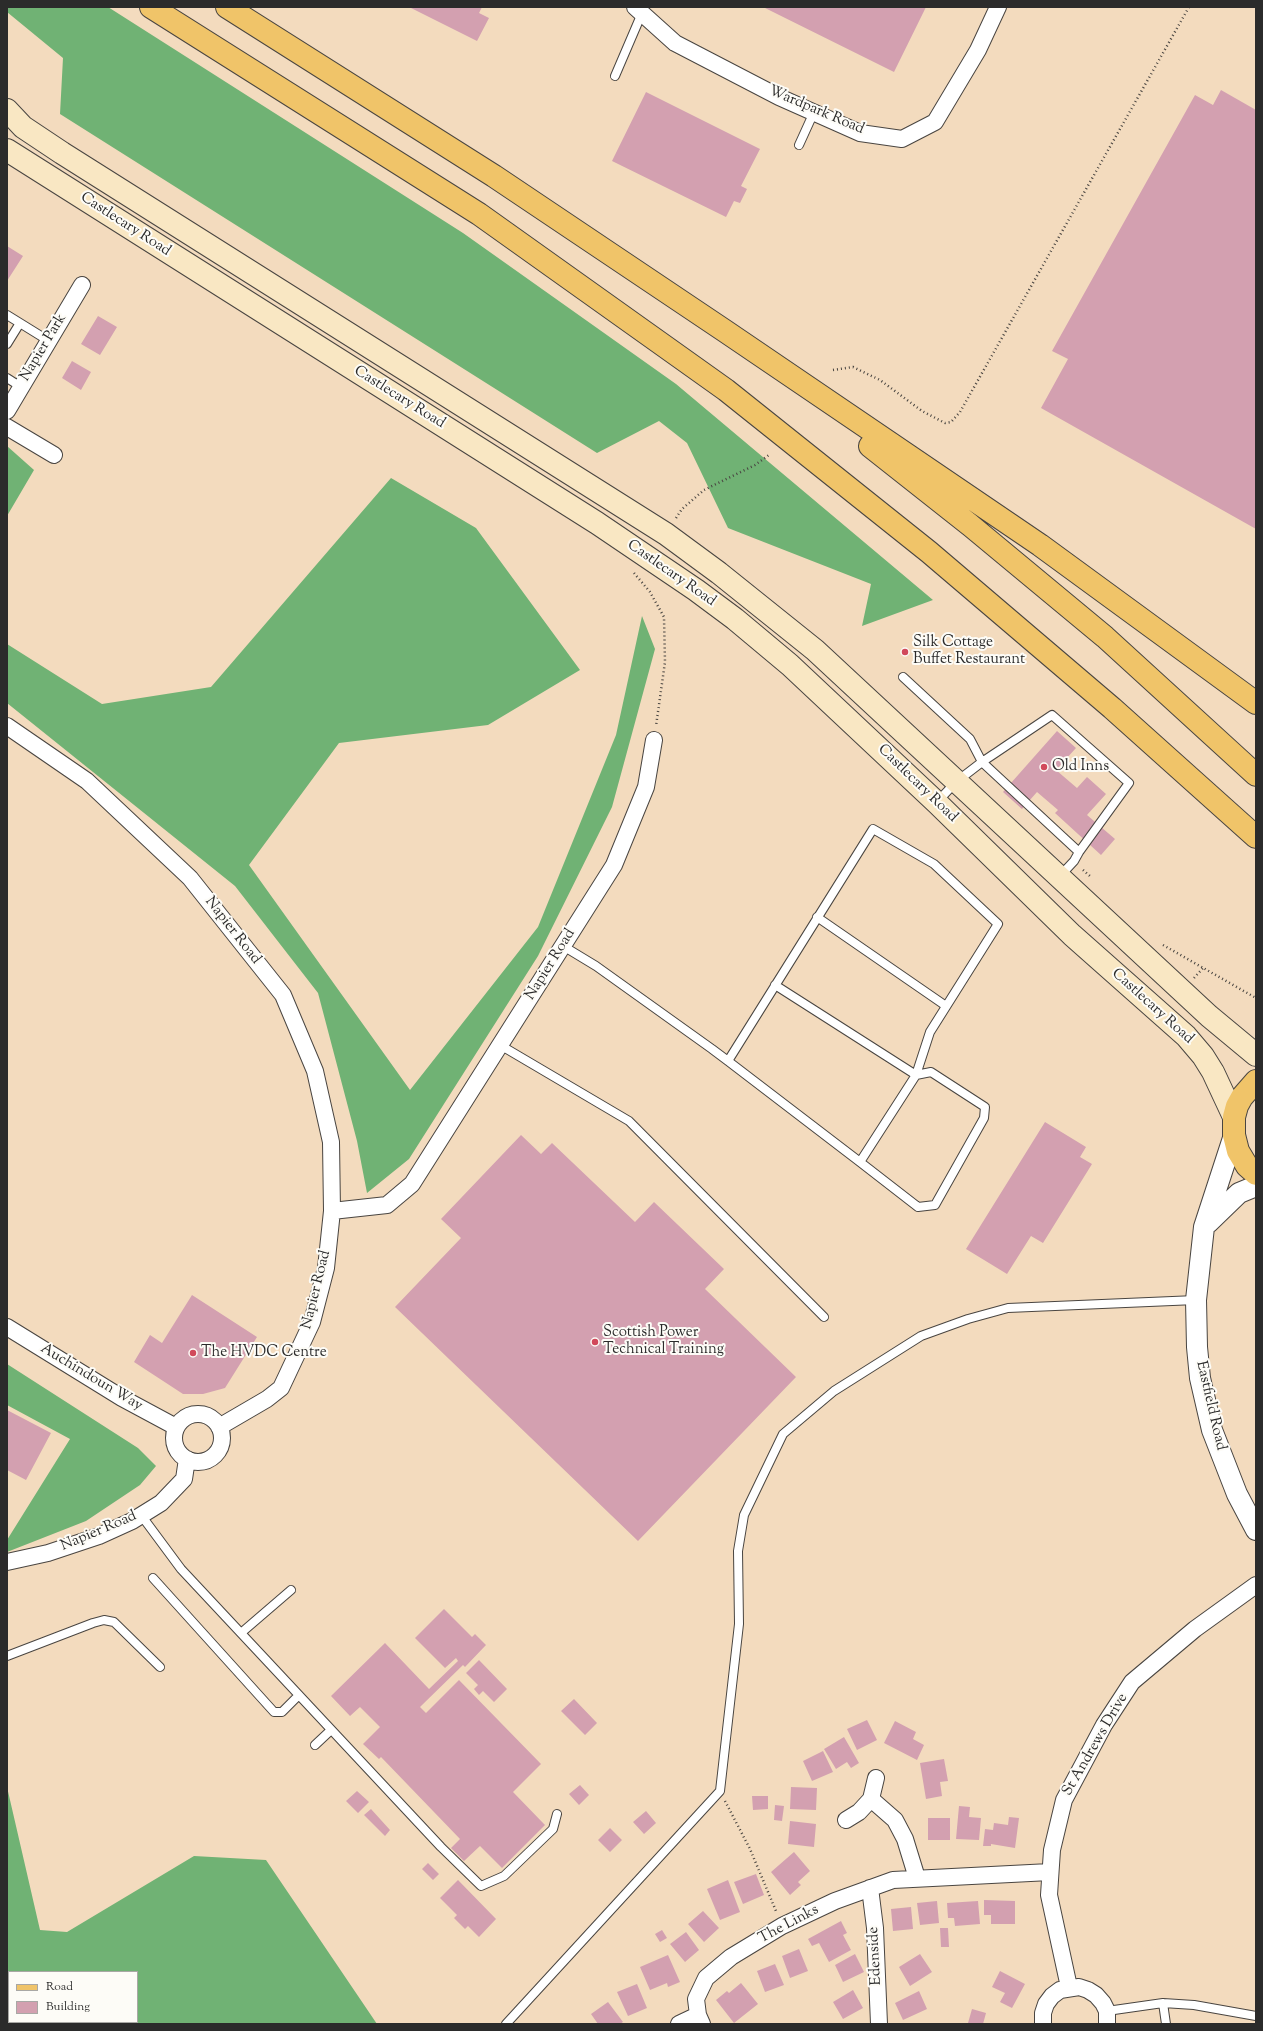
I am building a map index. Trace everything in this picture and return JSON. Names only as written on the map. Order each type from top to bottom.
[{"type":"main road","points":[[151,7],[479,214],[726,390],[929,552],[1112,708],[1256,837]]},
{"type":"main road","points":[[227,7],[494,176],[725,331],[1040,546],[1256,703]]},
{"type":"main road","name":"Castlecary Road","points":[[7,110],[23,127],[62,153],[666,534],[815,650],[1233,1038],[1256,1055]]},
{"type":"main road","name":"Castlecary Road","points":[[7,150],[590,519],[696,590],[790,665],[937,803],[1072,935],[1186,1036],[1203,1056],[1213,1072],[1234,1126]]},
{"type":"main road","points":[[725,331],[970,525],[1099,632],[1256,775]]},
{"type":"main road","points":[[1256,1081],[1242,1097],[1234,1126],[1238,1151],[1247,1166],[1256,1174]]},
{"type":"street","name":"Wardpark Road","points":[[638,10],[675,43],[778,97],[860,133],[902,139],[935,122],[978,50],[994,8]]},
{"type":"street","name":"Napier Park","points":[[7,411],[82,284]]},
{"type":"street","points":[[7,427],[54,455]]},
{"type":"street","name":"Napier Road","points":[[7,726],[87,781],[190,878],[283,995],[315,1072],[331,1142],[332,1211],[326,1268],[312,1322],[281,1388],[267,1399],[219,1427]]},
{"type":"street","name":"Napier Road","points":[[332,1211],[387,1205],[412,1184],[614,865],[646,787],[654,740]]},
{"type":"street","name":"Eastfield Road","points":[[1234,1126],[1204,1227],[1196,1300],[1197,1347],[1200,1378],[1212,1430],[1237,1494],[1256,1530]]},
{"type":"street","points":[[1204,1227],[1217,1212],[1239,1193],[1256,1186]]},
{"type":"street","name":"Auchindoun Way","points":[[7,1327],[122,1398],[176,1427]]},
{"type":"street","points":[[194,1414],[209,1416],[219,1427],[222,1441],[215,1455],[202,1462],[187,1459],[176,1449],[174,1434],[176,1427],[186,1416],[194,1414]]},
{"type":"street","name":"Napier Road","points":[[7,1562],[48,1553],[99,1536],[141,1516],[161,1503],[184,1480],[187,1459]]},
{"type":"street","name":"St Andrews Drive","points":[[1069,1987],[1050,1895],[1052,1850],[1064,1800],[1104,1725],[1132,1682],[1195,1629],[1256,1585]]},
{"type":"street","points":[[846,1820],[859,1812],[871,1799],[876,1778]]},
{"type":"street","points":[[871,1799],[895,1820],[905,1839],[917,1878]]},
{"type":"street","name":"The Links","points":[[700,2019],[696,1999],[706,1978],[731,1957],[782,1926],[835,1901],[892,1880],[1050,1872]]},
{"type":"street","name":"Edenside","points":[[870,1888],[875,1928],[879,2024]]},
{"type":"street","points":[[1043,2024],[1043,2013],[1046,2004],[1056,1993],[1069,1987],[1079,1987],[1088,1990],[1100,1999],[1107,2018]]},
{"type":"street","points":[[679,2024],[700,2019]]},
{"type":"lane","points":[[615,76],[638,10]]},
{"type":"lane","points":[[799,145],[814,112]]},
{"type":"lane","points":[[7,315],[49,341]]},
{"type":"lane","points":[[7,344],[20,323]]},
{"type":"lane","points":[[7,378],[21,387]]},
{"type":"lane","points":[[903,677],[970,739],[982,762],[1079,852]]},
{"type":"lane","points":[[937,803],[956,782],[982,762],[1052,714],[1129,783],[1074,861],[1059,877]]},
{"type":"lane","points":[[728,1061],[873,830],[934,864],[998,924],[930,1032],[916,1075],[860,1162]]},
{"type":"lane","points":[[817,917],[946,1006]]},
{"type":"lane","points":[[563,946],[596,966],[728,1061],[918,1207],[935,1205],[984,1118],[985,1107],[931,1072],[916,1075],[775,985]]},
{"type":"lane","points":[[500,1045],[629,1121],[824,1317]]},
{"type":"lane","points":[[506,2024],[720,1791],[740,1624],[738,1551],[744,1515],[784,1434],[834,1391],[921,1336],[968,1319],[1008,1308],[1196,1300]]},
{"type":"lane","points":[[141,1516],[181,1569],[441,1847],[482,1886],[504,1876],[553,1829],[556,1814]]},
{"type":"lane","points":[[153,1578],[274,1712],[282,1712],[299,1695]]},
{"type":"lane","points":[[241,1633],[291,1590]]},
{"type":"lane","points":[[7,1656],[104,1620],[114,1622],[160,1667]]},
{"type":"lane","points":[[315,1745],[332,1730]]},
{"type":"lane","points":[[1163,2003],[1166,2024]]},
{"type":"lane","points":[[1107,2018],[1163,2003],[1194,2005],[1256,2016]]},
{"type":"path","points":[[833,370],[853,367],[880,380],[922,411],[945,423],[951,422],[960,412],[1189,7]]},
{"type":"path","points":[[666,534],[682,510],[704,490],[755,465],[769,455]]},
{"type":"path","points":[[632,570],[650,592],[664,618],[665,662],[654,740]]},
{"type":"path","points":[[1074,861],[1096,883]]},
{"type":"path","points":[[1158,941],[1256,998]]},
{"type":"path","points":[[1182,991],[1203,968]]},
{"type":"path","points":[[720,1791],[750,1849],[782,1926]]},
{"type":"green space","points":[[7,7],[108,7],[463,233],[676,384],[933,600],[862,626],[871,584],[728,528],[687,443],[659,421],[597,453],[60,114],[63,58],[7,12]]},
{"type":"green space","points":[[7,446],[34,470],[7,516]]},
{"type":"green space","points":[[391,478],[476,528],[580,670],[488,725],[339,743],[249,865],[410,1090],[538,927],[616,735],[642,616],[655,649],[612,807],[538,956],[409,1159],[367,1193],[357,1141],[318,993],[235,886],[7,703],[7,644],[102,704],[211,687]]},
{"type":"green space","points":[[7,1364],[138,1448],[156,1466],[140,1485],[86,1521],[7,1552],[7,1540],[70,1439],[7,1405]]},
{"type":"green space","points":[[7,1787],[40,1930],[67,1932],[194,1856],[266,1860],[377,2024],[7,2024]]},
{"type":"building","points":[[409,7],[482,7],[479,13],[489,18],[477,41]]},
{"type":"building","points":[[763,7],[926,7],[894,72]]},
{"type":"building","points":[[1221,90],[1256,110],[1256,529],[1041,408],[1068,359],[1052,351],[1195,95],[1213,105]]},
{"type":"building","points":[[646,92],[760,149],[741,186],[747,189],[740,203],[734,201],[726,217],[612,161]]},
{"type":"building","points":[[7,246],[23,256],[7,281]]},
{"type":"building","points":[[98,316],[117,327],[100,355],[81,344]]},
{"type":"building","points":[[72,361],[91,372],[81,390],[62,378]]},
{"type":"building","points":[[1057,731],[1076,748],[1056,770],[1077,788],[1087,777],[1106,794],[1087,815],[1115,839],[1101,855],[1055,813],[1058,810],[1037,792],[1022,809],[1003,792]]},
{"type":"building","points":[[1045,1122],[1086,1147],[1080,1157],[1092,1164],[1043,1243],[1031,1236],[1007,1274],[966,1249]]},
{"type":"building","name":"Scottish Power Technical Training","points":[[521,1135],[541,1154],[552,1143],[635,1222],[654,1202],[724,1269],[705,1289],[796,1377],[638,1541],[395,1307],[461,1238],[441,1219]]},
{"type":"building","name":"The HVDC Centre","points":[[192,1295],[257,1337],[225,1388],[203,1394],[183,1394],[134,1362],[150,1335],[162,1343]]},
{"type":"building","points":[[7,1410],[51,1433],[26,1480],[7,1470]]},
{"type":"building","points":[[444,1609],[472,1637],[475,1634],[486,1645],[465,1667],[463,1665],[420,1707],[426,1713],[459,1680],[541,1764],[513,1792],[545,1825],[502,1868],[480,1846],[464,1861],[451,1848],[460,1839],[381,1757],[379,1759],[363,1744],[380,1727],[360,1707],[350,1716],[331,1696],[385,1643],[429,1689],[458,1661],[456,1658],[445,1668],[415,1638]]},
{"type":"building","points":[[479,1660],[507,1689],[494,1702],[483,1691],[479,1695],[474,1689],[478,1685],[466,1673]]},
{"type":"building","points":[[574,1699],[597,1723],[585,1735],[561,1711]]},
{"type":"building","points":[[867,1720],[877,1740],[857,1750],[847,1729]]},
{"type":"building","points":[[895,1721],[916,1732],[913,1739],[924,1745],[917,1760],[884,1743]]},
{"type":"building","points":[[844,1737],[859,1763],[851,1768],[847,1762],[836,1769],[824,1749]]},
{"type":"building","points":[[823,1751],[833,1772],[812,1781],[803,1761]]},
{"type":"building","points":[[944,1759],[948,1781],[940,1782],[942,1796],[926,1799],[920,1763]]},
{"type":"building","points":[[580,1785],[589,1795],[579,1805],[569,1794]]},
{"type":"building","points":[[791,1787],[817,1788],[816,1810],[790,1809]]},
{"type":"building","points":[[357,1791],[369,1802],[358,1813],[346,1801]]},
{"type":"building","points":[[752,1796],[768,1796],[768,1809],[753,1810]]},
{"type":"building","points":[[775,1805],[784,1806],[782,1821],[774,1820]]},
{"type":"building","points":[[959,1806],[970,1807],[969,1817],[981,1818],[979,1840],[956,1839]]},
{"type":"building","points":[[371,1809],[390,1830],[385,1836],[364,1815]]},
{"type":"building","points":[[646,1811],[656,1823],[644,1834],[633,1822]]},
{"type":"building","points":[[1009,1817],[1019,1818],[1015,1848],[991,1844],[991,1846],[983,1846],[985,1829],[993,1830],[994,1823],[1008,1825]]},
{"type":"building","points":[[928,1818],[950,1818],[950,1840],[928,1840]]},
{"type":"building","points":[[790,1821],[816,1824],[814,1847],[788,1844]]},
{"type":"building","points":[[610,1828],[622,1840],[610,1852],[598,1840]]},
{"type":"building","points":[[794,1852],[810,1871],[798,1882],[801,1885],[790,1895],[771,1872]]},
{"type":"building","points":[[428,1863],[439,1874],[433,1880],[422,1869]]},
{"type":"building","points":[[756,1874],[764,1895],[743,1904],[734,1882]]},
{"type":"building","points":[[458,1880],[496,1919],[479,1937],[468,1926],[465,1929],[454,1918],[457,1915],[440,1898]]},
{"type":"building","points":[[728,1880],[740,1912],[720,1920],[707,1889]]},
{"type":"building","points":[[984,1900],[1015,1901],[1015,1924],[991,1924],[991,1915],[984,1915]]},
{"type":"building","points":[[937,1901],[939,1923],[920,1925],[917,1903]]},
{"type":"building","points":[[978,1901],[980,1924],[955,1926],[954,1918],[948,1918],[947,1903]]},
{"type":"building","points":[[911,1907],[913,1929],[893,1931],[891,1909]]},
{"type":"building","points":[[703,1911],[719,1928],[704,1942],[688,1924]]},
{"type":"building","points":[[841,1921],[847,1933],[843,1935],[851,1950],[829,1962],[819,1943],[812,1946],[808,1939]]},
{"type":"building","points":[[940,1928],[948,1928],[949,1947],[941,1947]]},
{"type":"building","points":[[662,1930],[667,1938],[660,1942],[655,1934]]},
{"type":"building","points":[[686,1932],[699,1950],[685,1962],[670,1944]]},
{"type":"building","points":[[799,1949],[808,1971],[790,1978],[782,1956]]},
{"type":"building","points":[[855,1954],[864,1972],[843,1982],[835,1965]]},
{"type":"building","points":[[920,1954],[932,1972],[910,1986],[899,1967]]},
{"type":"building","points":[[668,1955],[680,1982],[668,1987],[667,1983],[650,1990],[640,1967]]},
{"type":"building","points":[[775,1964],[784,1985],[765,1992],[757,1971]]},
{"type":"building","points":[[1000,1971],[1025,1984],[1012,2008],[1000,2002],[1005,1993],[992,1987]]},
{"type":"building","points":[[741,1983],[758,2004],[734,2023],[716,2000],[727,1991],[729,1993]]},
{"type":"building","points":[[637,1984],[647,2008],[628,2016],[617,1992]]},
{"type":"building","points":[[853,1990],[863,2008],[843,2019],[833,2002]]},
{"type":"building","points":[[919,1991],[927,2009],[903,2020],[895,2003]]},
{"type":"building","points":[[608,2002],[623,2022],[620,2024],[598,2024],[591,2014]]},
{"type":"building","points":[[972,2009],[986,2013],[983,2024],[968,2023]]},
{"type":"place","name":"Silk Cottage Buffet Restaurant","points":[[905,652]]},
{"type":"place","name":"Old Inns","points":[[1044,767]]},
{"type":"place","name":"Scottish Power Technical Training","points":[[595,1342]]},
{"type":"place","name":"The HVDC Centre","points":[[193,1353]]}]
